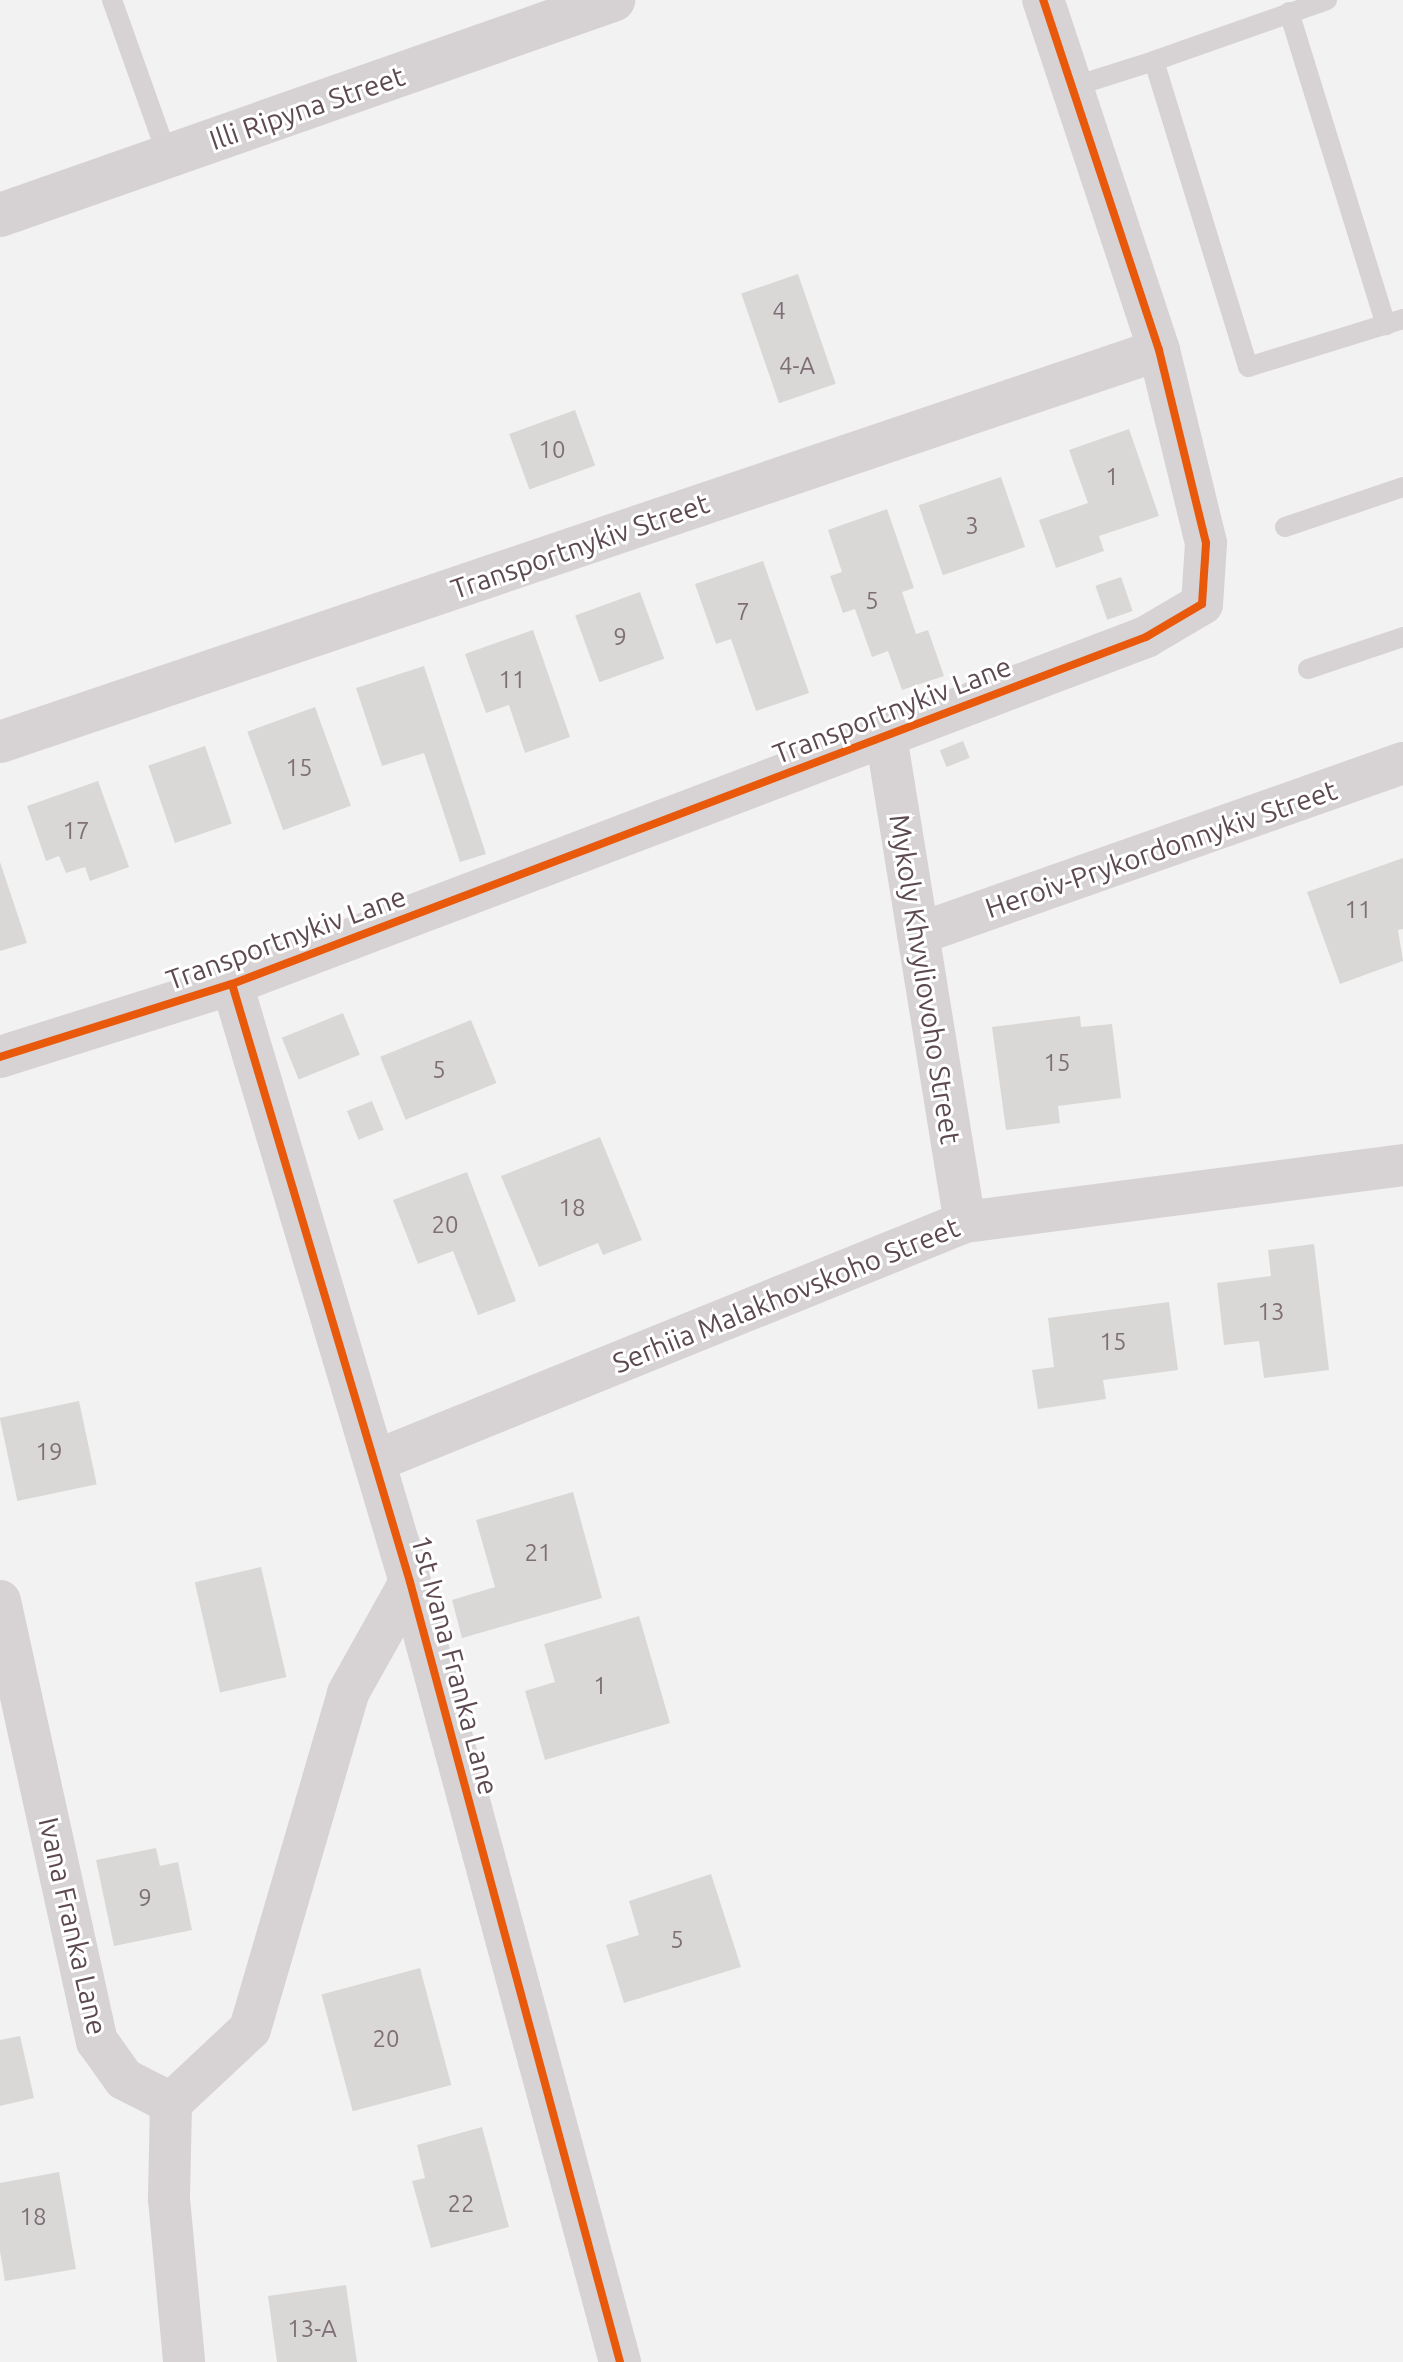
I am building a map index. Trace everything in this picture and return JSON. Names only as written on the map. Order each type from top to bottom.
[{"type":"main road","name":"Illi Ripyna Street","points":[[0,215],[613,0]]},
{"type":"street","name":"Transportnykiv Lane","points":[[0,1057],[232,984],[1146,637],[1202,604],[1206,543],[1159,350],[1043,0]]},
{"type":"street","name":"Transportnykiv Street","points":[[0,742],[1159,350]]},
{"type":"street","name":"Mykoly Khvyliovoho Street","points":[[886,736],[965,1222]]},
{"type":"street","name":"Heroiv-Prykordonnykiv Street","points":[[918,934],[1403,763]]},
{"type":"street","name":"1st Ivana Franka Lane","points":[[232,984],[410,1582],[620,2362]]},
{"type":"street","name":"Serhiia Malakhovskoho Street","points":[[375,1461],[965,1222],[1403,1165]]},
{"type":"street","points":[[184,2362],[169,2199],[171,2103],[250,2029],[348,1693],[410,1582]]},
{"type":"street","name":"Ivana Franka Lane","points":[[0,1601],[97,2041],[124,2079],[171,2103]]},
{"type":"lane","points":[[112,0],[168,157]]},
{"type":"lane","points":[[1072,87],[1327,0]]},
{"type":"lane","points":[[1154,61],[1248,367],[1394,322],[1289,12]]},
{"type":"lane","points":[[1285,527],[1403,487]]},
{"type":"lane","points":[[1308,669],[1403,637]]},
{"type":"building","points":[[798,274],[836,384],[779,403],[741,294]]},
{"type":"building","points":[[575,410],[595,465],[529,489],[509,434]]},
{"type":"building","points":[[1129,429],[1159,516],[1099,536],[1104,551],[1056,568],[1039,520],[1088,503],[1069,450]]},
{"type":"building","points":[[1001,477],[1025,547],[943,575],[919,505]]},
{"type":"building","points":[[887,509],[914,588],[902,592],[916,634],[928,630],[944,676],[902,690],[888,651],[872,657],[855,609],[843,613],[830,576],[842,572],[828,530]]},
{"type":"building","points":[[763,561],[809,693],[756,711],[731,639],[716,644],[695,584]]},
{"type":"building","points":[[1121,577],[1133,611],[1107,620],[1095,586]]},
{"type":"building","points":[[640,592],[664,659],[599,682],[575,616]]},
{"type":"building","points":[[533,630],[570,737],[525,753],[509,705],[486,713],[465,654]]},
{"type":"building","points":[[424,666],[486,854],[460,862],[424,753],[382,766],[356,688]]},
{"type":"building","points":[[315,707],[351,806],[283,830],[247,732]]},
{"type":"building","points":[[963,741],[970,758],[947,767],[940,750]]},
{"type":"building","points":[[205,746],[232,824],[175,843],[148,766]]},
{"type":"building","points":[[98,781],[129,867],[90,881],[85,867],[66,873],[59,856],[46,861],[27,806]]},
{"type":"building","points":[[1403,858],[1403,929],[1398,930],[1403,961],[1340,984],[1307,892]]},
{"type":"building","points":[[0,862],[27,943],[0,951]]},
{"type":"building","points":[[343,1013],[360,1055],[299,1079],[282,1038]]},
{"type":"building","points":[[1080,1016],[1081,1027],[1112,1024],[1121,1098],[1058,1106],[1060,1123],[1006,1130],[992,1027]]},
{"type":"building","points":[[471,1020],[496,1083],[406,1120],[380,1057]]},
{"type":"building","points":[[372,1101],[384,1130],[359,1140],[347,1111]]},
{"type":"building","points":[[600,1137],[642,1240],[603,1255],[598,1243],[539,1267],[501,1176]]},
{"type":"building","points":[[467,1172],[516,1301],[478,1315],[453,1251],[418,1264],[393,1200]]},
{"type":"building","points":[[1314,1244],[1329,1370],[1264,1378],[1259,1341],[1224,1345],[1217,1283],[1271,1276],[1268,1250]]},
{"type":"building","points":[[1169,1302],[1178,1370],[1103,1380],[1106,1399],[1038,1409],[1032,1370],[1054,1367],[1048,1318]]},
{"type":"building","points":[[79,1401],[97,1484],[17,1501],[0,1418]]},
{"type":"building","points":[[573,1492],[602,1598],[462,1638],[452,1600],[495,1587],[476,1520]]},
{"type":"building","points":[[261,1567],[286,1677],[220,1692],[195,1582]]},
{"type":"building","points":[[639,1616],[670,1723],[545,1760],[525,1691],[555,1682],[544,1644]]},
{"type":"building","points":[[156,1848],[160,1866],[178,1862],[192,1930],[114,1946],[96,1860]]},
{"type":"building","points":[[711,1874],[741,1967],[624,2003],[606,1945],[639,1935],[629,1901]]},
{"type":"building","points":[[420,1968],[451,2085],[353,2111],[321,1994]]},
{"type":"building","points":[[20,2036],[34,2098],[0,2106],[0,2040]]},
{"type":"building","points":[[482,2127],[509,2227],[431,2248],[412,2181],[425,2178],[417,2145]]},
{"type":"building","points":[[59,2172],[76,2269],[5,2281],[0,2251],[0,2183]]},
{"type":"building","points":[[346,2285],[357,2362],[277,2362],[268,2296]]},
{"type":"cycle path","points":[[0,1057],[232,984],[1146,637],[1202,604],[1206,543],[1159,350],[1043,0]]},
{"type":"cycle path","points":[[232,984],[410,1582],[620,2362]]}]
